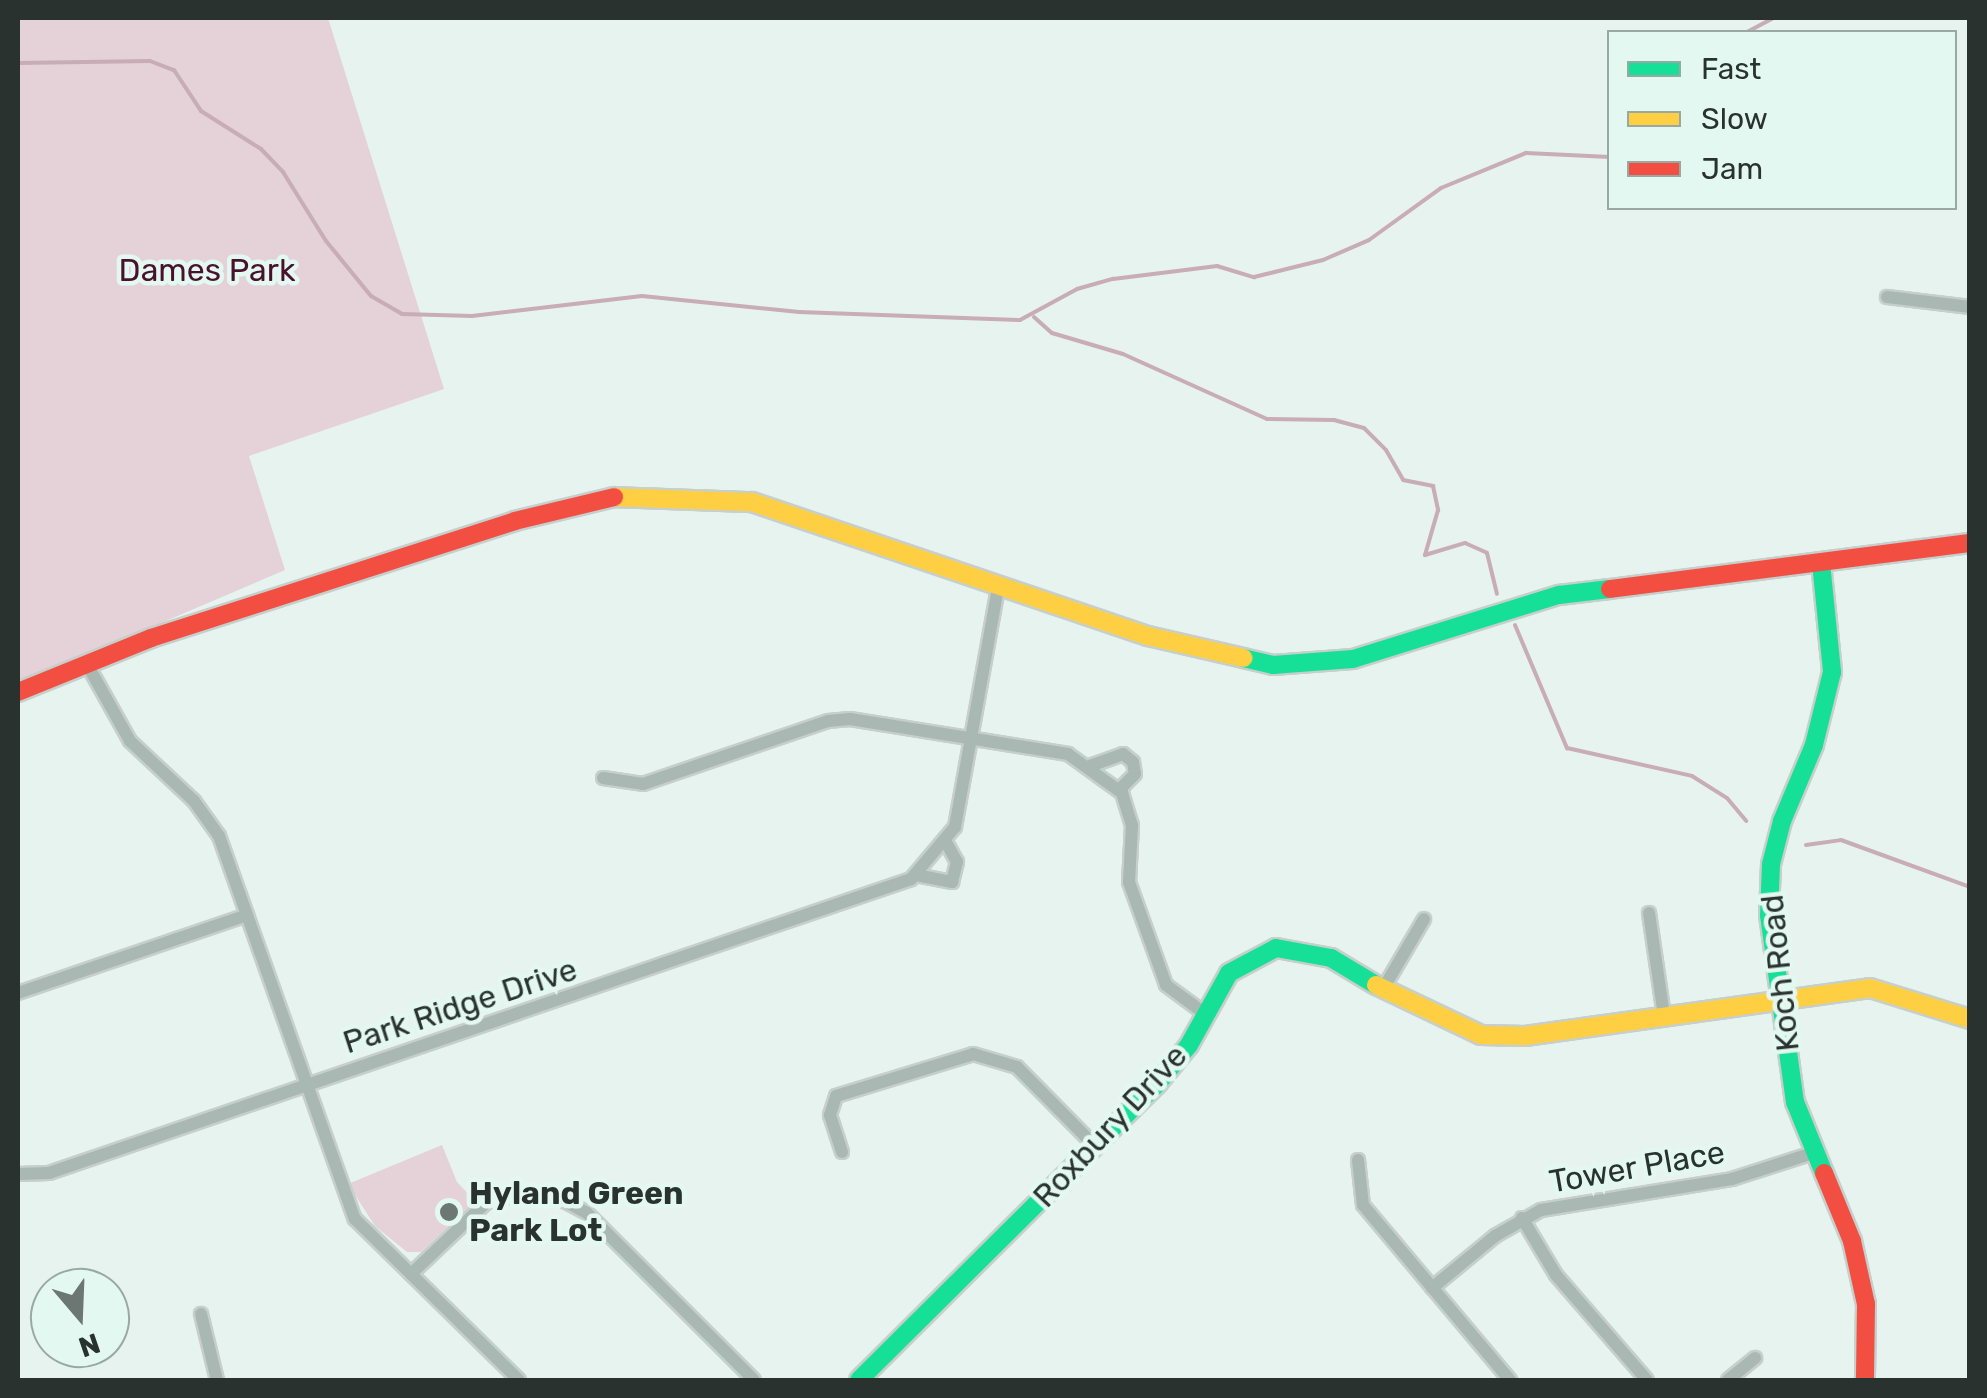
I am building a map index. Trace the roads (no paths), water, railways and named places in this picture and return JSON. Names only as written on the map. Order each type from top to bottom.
[{"type":"street","points":[[1887,297],[1970,307]]},
{"type":"street","points":[[18,692],[87,664],[515,520],[636,495],[752,502],[1194,650],[1273,665],[1313,664],[1408,644],[1560,595],[1970,543]]},
{"type":"street","name":"Koch Road","points":[[1821,563],[1833,646],[1828,697],[1771,864],[1769,915],[1794,1102],[1852,1241],[1866,1304],[1865,1380]]},
{"type":"street","name":"Park Ridge Drive","points":[[18,1174],[48,1173],[879,895],[916,875],[946,842],[962,798],[998,586]]},
{"type":"street","points":[[87,664],[130,741],[208,818],[248,916],[355,1219],[519,1380]]},
{"type":"street","points":[[603,778],[643,784],[828,721],[1068,754],[1120,790],[1132,825],[1130,882],[1166,984],[1204,1013]]},
{"type":"street","points":[[1090,766],[1123,754],[1133,762],[1134,774],[1120,790]]},
{"type":"street","name":"Park Ridge Drive","points":[[916,875],[952,882],[957,862],[946,842]]},
{"type":"street","points":[[1650,913],[1664,1016]]},
{"type":"street","points":[[18,993],[248,916]]},
{"type":"street","points":[[1383,990],[1424,919]]},
{"type":"street","name":"Roxbury Drive","points":[[859,1380],[1172,1068],[1229,973],[1276,948],[1331,958],[1383,990],[1481,1035],[1525,1036],[1781,1000],[1890,989],[1970,1018]]},
{"type":"street","points":[[842,1152],[830,1115],[836,1096],[974,1054],[1016,1067],[1095,1146]]},
{"type":"street","name":"Tower Place","points":[[1432,1288],[1522,1218],[1575,1201],[1732,1179],[1813,1153]]},
{"type":"street","points":[[1358,1160],[1363,1205],[1510,1380]]},
{"type":"street","points":[[411,1274],[486,1202],[522,1194],[555,1196],[588,1213],[754,1380]]},
{"type":"street","points":[[1522,1218],[1556,1274],[1647,1380]]},
{"type":"street","points":[[201,1314],[218,1380]]},
{"type":"street","points":[[1728,1380],[1755,1358]]},
{"type":"waterway","points":[[1751,30],[1773,18]]},
{"type":"waterway","points":[[18,63],[150,61],[174,70],[201,111],[261,149],[283,172],[326,241],[371,296],[402,314],[472,316],[642,296],[799,312],[1020,320],[1077,289],[1113,279],[1217,266],[1254,277],[1323,260],[1369,240],[1441,188],[1526,153],[1607,157]]},
{"type":"waterway","points":[[1034,317],[1052,333],[1123,354],[1267,419],[1334,420],[1364,428],[1386,450],[1403,480],[1433,486],[1438,510],[1425,555],[1465,543],[1487,553],[1497,594]]},
{"type":"waterway","points":[[1515,625],[1567,748],[1692,776],[1727,798],[1746,821]]},
{"type":"waterway","points":[[1806,845],[1841,840],[1970,887]]},
{"type":"place","name":"Hyland Green Park Lot","points":[[449,1212]]},
{"type":"park label","name":"Dames Park","points":[[207,270]]}]
